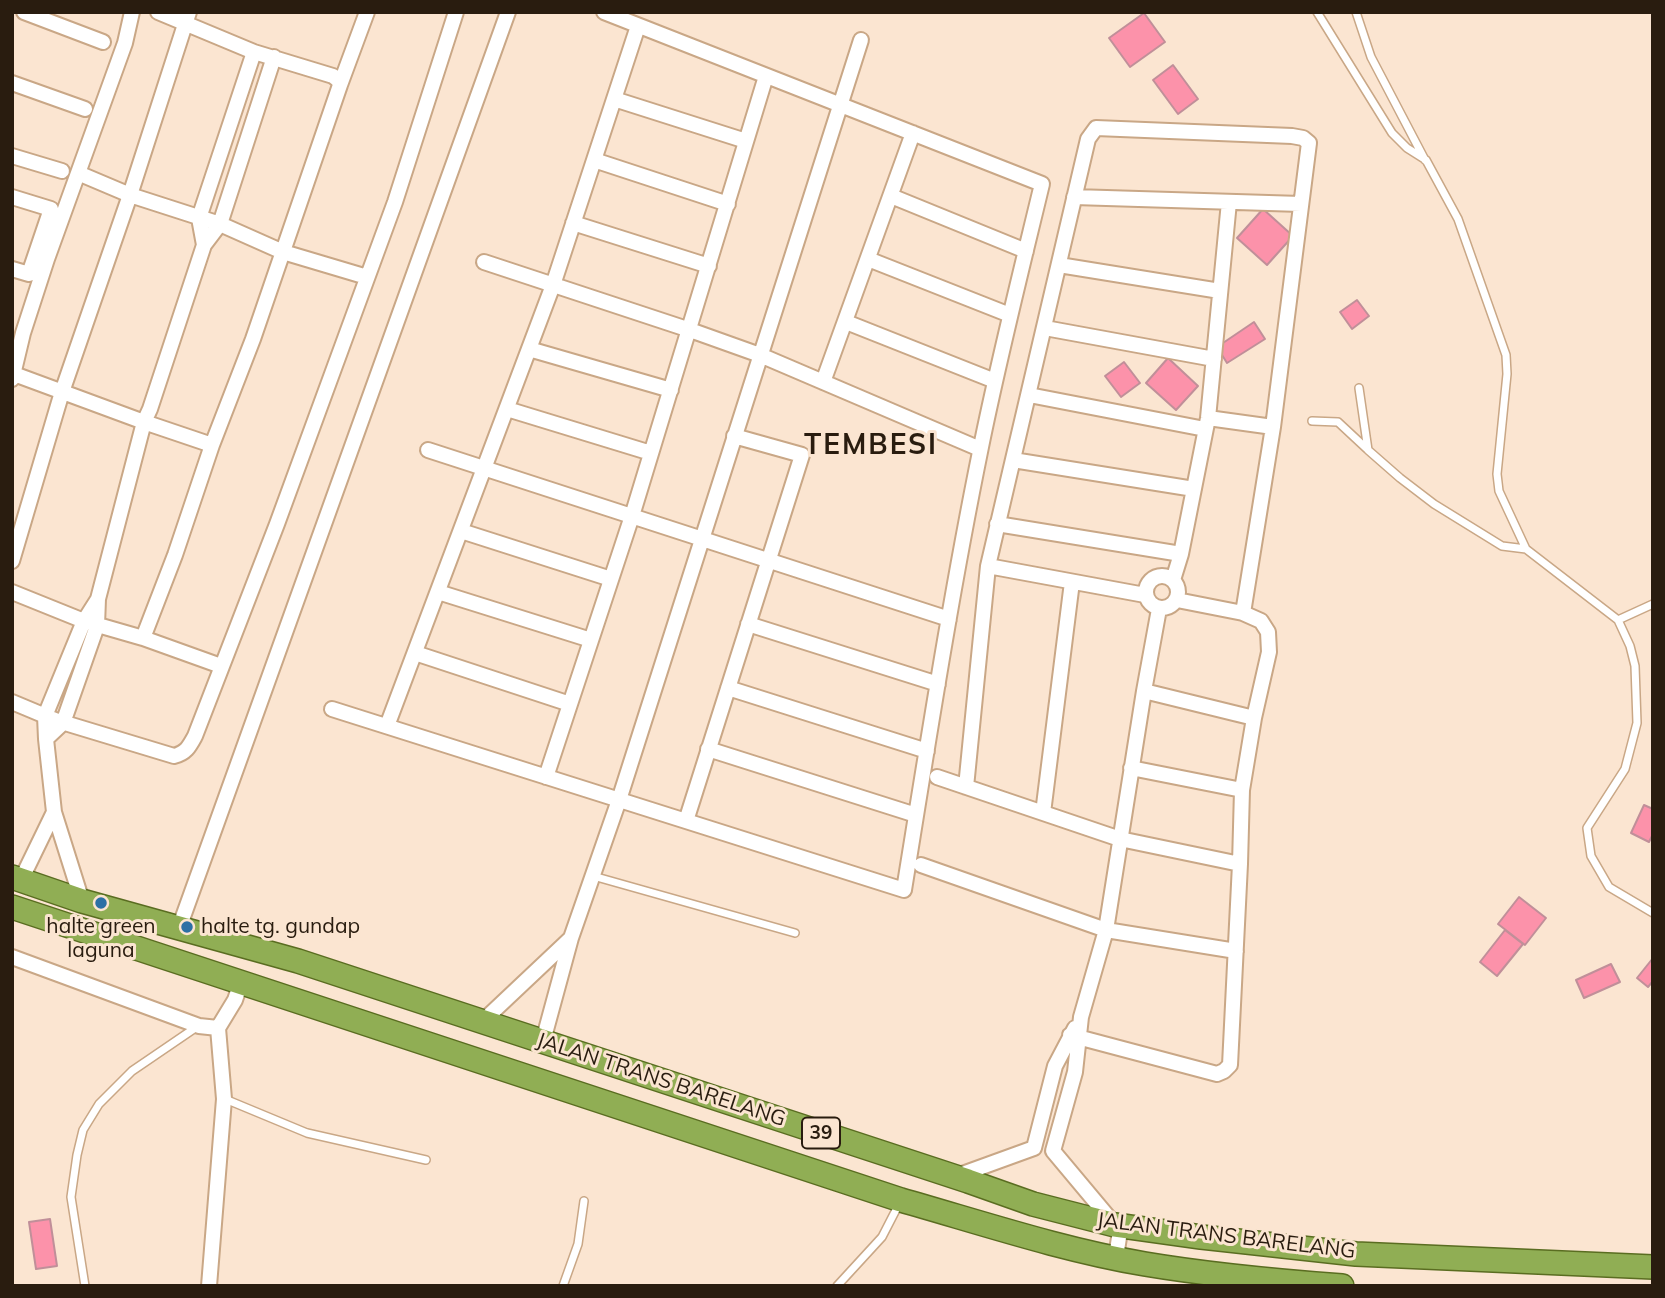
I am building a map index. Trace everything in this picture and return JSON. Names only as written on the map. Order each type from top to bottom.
[{"type":"highway","name":"JALAN TRANS BARELANG","points":[[17,879],[82,901],[298,961],[1033,1204],[1115,1224],[1356,1254],[1653,1267]]},
{"type":"highway","name":"JALAN TRANS BARELANG","points":[[12,908],[901,1200],[1045,1241],[1143,1264],[1342,1286]]},
{"type":"street","points":[[24,12],[103,43]]},
{"type":"street","points":[[132,12],[125,43],[47,259],[23,333],[13,376],[212,445]]},
{"type":"street","points":[[158,12],[188,18],[254,52],[333,76],[340,85]]},
{"type":"street","points":[[143,638],[253,339],[367,12]]},
{"type":"street","points":[[12,702],[63,723],[174,757],[188,749],[277,524],[395,202],[456,12]]},
{"type":"street","points":[[179,928],[508,12]]},
{"type":"street","points":[[332,709],[904,890],[980,449],[1042,184],[604,12]]},
{"type":"street","points":[[12,561],[62,392],[131,195],[188,18]]},
{"type":"street","points":[[387,726],[553,285],[638,26]]},
{"type":"street","points":[[543,1041],[572,937],[619,800],[861,40]]},
{"type":"street","points":[[204,245],[199,218],[254,52]]},
{"type":"street","points":[[46,739],[63,723],[144,422],[204,245],[220,224],[274,57]]},
{"type":"street","points":[[546,777],[632,516],[766,76]]},
{"type":"street","points":[[12,83],[85,110]]},
{"type":"street","points":[[614,99],[747,141]]},
{"type":"street","points":[[966,787],[988,566],[1088,139],[1096,128],[1292,136],[1303,138],[1309,143],[1273,427],[1243,612]]},
{"type":"street","points":[[824,382],[913,133]]},
{"type":"street","points":[[12,156],[62,171]]},
{"type":"street","points":[[594,160],[728,204]]},
{"type":"street","points":[[78,173],[131,195],[220,224],[283,252],[367,277]]},
{"type":"street","points":[[891,196],[1026,251]]},
{"type":"street","points":[[12,197],[51,209],[29,274],[12,269]]},
{"type":"street","points":[[1074,197],[1301,204]]},
{"type":"street","points":[[1173,580],[1181,554],[1207,424],[1229,202]]},
{"type":"street","points":[[573,223],[709,266]]},
{"type":"street","points":[[868,259],[1010,315]]},
{"type":"street","points":[[484,262],[760,355],[980,449]]},
{"type":"street","points":[[1059,265],[1220,291]]},
{"type":"street","points":[[846,322],[995,381]]},
{"type":"street","points":[[1045,328],[1214,359]]},
{"type":"street","points":[[529,349],[671,390]]},
{"type":"street","points":[[1029,395],[1207,424],[1273,427]]},
{"type":"street","points":[[507,409],[651,453]]},
{"type":"street","points":[[685,821],[802,456],[734,436]]},
{"type":"street","points":[[428,450],[949,619]]},
{"type":"street","points":[[1013,460],[1194,489]]},
{"type":"street","points":[[997,524],[1181,554]]},
{"type":"street","points":[[461,531],[611,579]]},
{"type":"street","points":[[988,566],[1145,595]]},
{"type":"street","points":[[1164,576],[1173,580],[1178,590],[1177,600],[1169,607],[1159,609],[1150,604],[1145,595],[1147,585],[1154,577],[1164,576]]},
{"type":"street","points":[[1043,813],[1072,582]]},
{"type":"street","points":[[12,592],[91,623],[221,666]]},
{"type":"street","points":[[438,592],[591,640]]},
{"type":"street","points":[[1075,1037],[1217,1074],[1230,1065],[1242,790],[1269,652],[1268,632],[1261,621],[1243,612],[1177,600]]},
{"type":"street","points":[[1053,1151],[1075,1072],[1075,1037],[1106,930],[1159,609]]},
{"type":"street","points":[[82,901],[54,813],[45,716],[91,623]]},
{"type":"street","points":[[748,624],[939,684]]},
{"type":"street","points":[[415,653],[570,704]]},
{"type":"street","points":[[728,688],[927,751]]},
{"type":"street","points":[[1144,691],[1254,718]]},
{"type":"street","points":[[708,749],[916,815]]},
{"type":"street","points":[[1131,768],[1242,790]]},
{"type":"street","points":[[937,777],[1120,839],[1240,864]]},
{"type":"street","points":[[17,879],[54,813]]},
{"type":"street","points":[[921,865],[1106,930],[1236,951]]},
{"type":"street","points":[[483,1021],[572,937]]},
{"type":"street","points":[[12,957],[199,1026],[218,1028]]},
{"type":"street","points":[[209,1286],[224,1099],[218,1028],[235,1000],[241,982]]},
{"type":"street","points":[[1034,1148],[1055,1066],[1075,1037]]},
{"type":"street","points":[[954,1177],[1034,1148],[1053,1151],[1115,1224],[1119,1231],[1116,1257]]},
{"type":"lane","points":[[1317,12],[1392,132],[1407,148],[1426,160]]},
{"type":"lane","points":[[1356,12],[1371,57],[1458,219],[1506,355],[1507,374],[1497,474],[1499,491],[1526,549],[1618,620],[1630,646],[1635,666],[1637,723],[1625,769],[1587,828],[1591,856],[1609,887],[1653,913]]},
{"type":"lane","points":[[1359,388],[1368,450]]},
{"type":"lane","points":[[1312,421],[1338,422],[1434,504],[1502,546],[1526,549]]},
{"type":"lane","points":[[1618,620],[1653,604]]},
{"type":"lane","points":[[592,876],[795,933]]},
{"type":"lane","points":[[85,1286],[71,1197],[83,1130],[99,1104],[132,1070],[199,1026]]},
{"type":"lane","points":[[224,1099],[307,1133],[426,1160]]},
{"type":"lane","points":[[837,1286],[882,1237],[901,1200]]},
{"type":"lane","points":[[563,1286],[578,1244],[584,1201]]},
{"type":"building","points":[[1144,13],[1165,42],[1130,67],[1109,38]]},
{"type":"building","points":[[1173,65],[1198,99],[1178,114],[1153,80]]},
{"type":"building","points":[[1263,209],[1293,236],[1267,265],[1237,238]]},
{"type":"building","points":[[1357,300],[1369,316],[1352,329],[1340,312]]},
{"type":"building","points":[[1254,322],[1265,339],[1227,363],[1217,347]]},
{"type":"building","points":[[1168,358],[1198,386],[1176,410],[1146,383]]},
{"type":"building","points":[[1124,362],[1140,383],[1121,397],[1105,376]]},
{"type":"building","points":[[1644,805],[1653,809],[1653,834],[1649,842],[1631,833]]},
{"type":"building","points":[[1519,897],[1546,918],[1525,945],[1498,924]]},
{"type":"building","points":[[1505,930],[1523,944],[1497,976],[1480,962]]},
{"type":"building","points":[[1653,958],[1653,981],[1648,987],[1637,978]]},
{"type":"building","points":[[1611,964],[1620,982],[1584,998],[1576,980]]},
{"type":"building","points":[[50,1219],[57,1266],[36,1269],[29,1222]]},
{"type":"place","name":"halte green laguna","points":[[101,903]]},
{"type":"place","name":"halte tg. gundap","points":[[187,927]]},
{"type":"district","name":"TEMBESI","points":[[871,446]]}]
